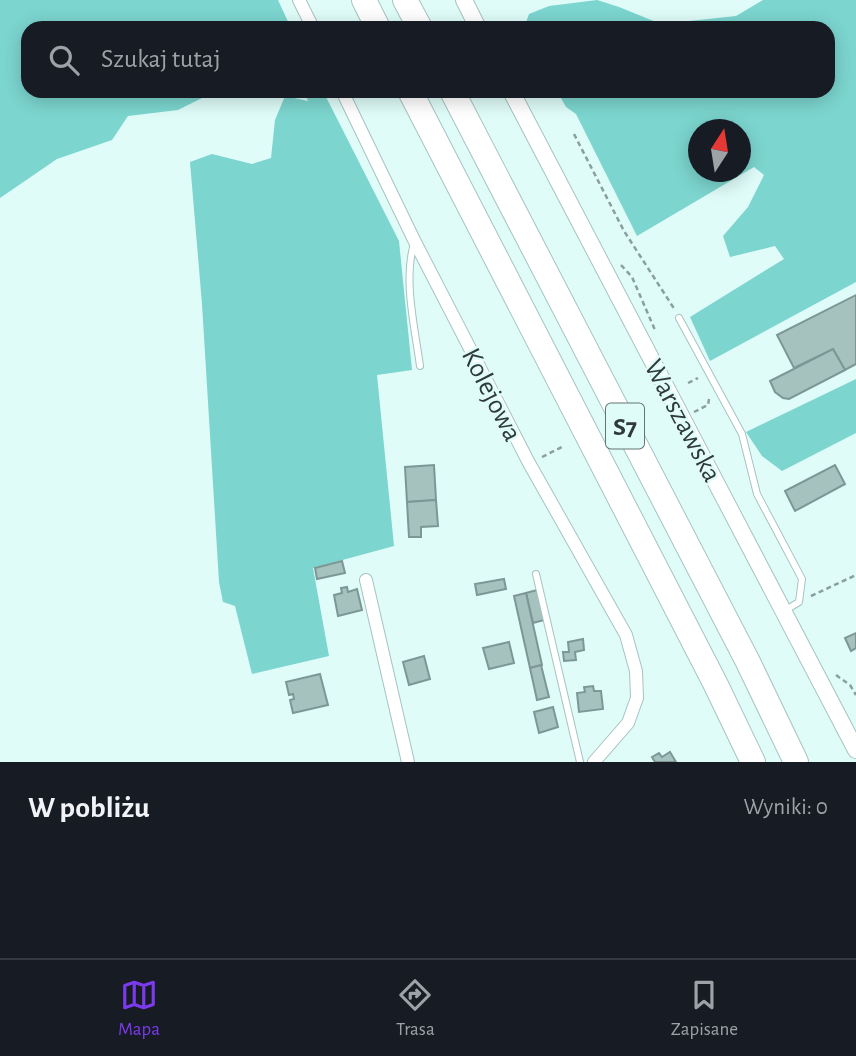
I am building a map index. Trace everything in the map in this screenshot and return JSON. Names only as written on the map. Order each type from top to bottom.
[{"type":"highway","points":[[364,0],[374,21]]},
{"type":"highway","points":[[405,0],[416,21]]},
{"type":"highway","name":"S7","points":[[414,98],[684,622],[753,762]]},
{"type":"highway","name":"S7","points":[[456,98],[741,650],[796,762]]},
{"type":"street","points":[[299,0],[310,21]]},
{"type":"street","points":[[464,0],[474,21]]},
{"type":"street","name":"Kolejowa","points":[[345,98],[415,242],[529,463],[626,635],[636,671],[636,698],[628,723],[594,762]]},
{"type":"street","name":"Warszawska","points":[[515,98],[856,750]]},
{"type":"street","points":[[366,580],[408,762]]},
{"type":"lane","points":[[415,242],[409,259],[420,366]]},
{"type":"lane","points":[[680,318],[742,434],[757,494],[802,579],[799,602],[784,611]]},
{"type":"lane","points":[[536,574],[580,762]]},
{"type":"path","points":[[573,134],[624,231],[680,318]]},
{"type":"path","points":[[694,412],[708,405],[713,384]]},
{"type":"path","points":[[529,463],[564,446]]},
{"type":"path","points":[[799,602],[856,575]]},
{"type":"shaded area","points":[[0,0],[278,0],[288,21],[21,21],[21,98],[202,98],[178,110],[128,116],[112,140],[57,159],[0,198]]},
{"type":"shaded area","points":[[597,0],[654,21],[526,21],[529,14],[549,6]]},
{"type":"shaded area","points":[[763,0],[856,0],[856,282],[710,361],[690,317],[784,259],[775,246],[730,257],[723,236],[748,207],[764,175],[754,167],[751,169],[751,119],[688,119],[688,182],[729,182],[637,236],[576,114],[566,107],[561,98],[835,98],[835,21],[689,21],[736,16]]},
{"type":"shaded area","points":[[284,98],[308,101],[307,98],[327,98],[399,241],[412,370],[377,375],[394,546],[313,568],[329,656],[252,674],[235,606],[223,602],[219,582],[202,304],[190,162],[212,154],[252,164],[271,158],[275,120]]},
{"type":"shaded area","points":[[856,379],[856,433],[782,471],[762,456],[746,432]]},
{"type":"building","points":[[856,295],[856,364],[845,370],[833,349],[794,368],[777,335]]},
{"type":"building","points":[[833,349],[845,370],[789,399],[775,392],[770,381]]},
{"type":"building","points":[[434,465],[436,500],[407,502],[405,467]]},
{"type":"building","points":[[835,465],[845,484],[795,511],[785,491]]},
{"type":"building","points":[[436,500],[438,526],[421,527],[421,537],[409,537],[407,502]]},
{"type":"building","points":[[342,561],[345,573],[317,579],[315,568]]},
{"type":"building","points":[[504,579],[506,589],[477,595],[475,584]]},
{"type":"building","points":[[347,587],[348,592],[357,589],[362,610],[338,616],[334,595],[342,593],[341,588]]},
{"type":"building","points":[[537,590],[544,620],[533,623],[526,593]]},
{"type":"building","points":[[526,593],[542,665],[530,668],[514,596]]},
{"type":"building","points":[[856,633],[856,648],[851,651],[845,638]]},
{"type":"building","points":[[583,639],[584,650],[575,652],[576,660],[564,661],[563,652],[569,652],[568,642]]},
{"type":"building","points":[[509,642],[514,663],[489,669],[483,648]]},
{"type":"building","points":[[424,656],[430,679],[409,685],[403,662]]},
{"type":"building","points":[[541,665],[549,697],[537,700],[530,668]]},
{"type":"building","points":[[320,674],[328,705],[293,713],[290,700],[294,699],[293,694],[289,695],[286,682]]},
{"type":"building","points":[[593,686],[594,691],[601,691],[603,709],[579,712],[577,693],[585,692],[584,687]]},
{"type":"building","points":[[553,707],[558,727],[539,733],[534,712]]},
{"type":"building","points":[[670,752],[676,762],[655,762],[652,757],[659,753],[662,757]]}]
